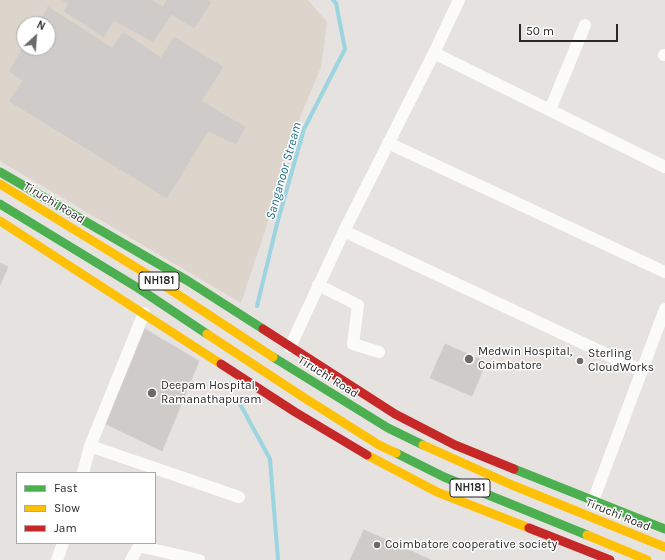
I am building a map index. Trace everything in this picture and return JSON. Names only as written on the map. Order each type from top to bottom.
[{"type":"main road","points":[[0,172],[188,281],[395,414],[455,445],[665,529]]},
{"type":"main road","name":"Tiruchi Road","points":[[0,184],[145,273],[314,383],[388,428],[450,458],[512,485],[665,547]]},
{"type":"main road","name":"NH181","points":[[0,204],[138,288],[303,397],[379,445],[444,477],[647,560]]},
{"type":"main road","points":[[0,221],[296,412],[370,457],[438,492],[610,560]]},
{"type":"street","points":[[290,347],[318,285],[459,0]]},
{"type":"street","points":[[550,110],[585,25]]},
{"type":"street","points":[[434,53],[665,167]]},
{"type":"street","points":[[388,143],[665,272]]},
{"type":"street","points":[[344,232],[642,371]]},
{"type":"street","points":[[318,285],[358,305],[353,344],[379,352]]},
{"type":"street","points":[[593,501],[665,309]]},
{"type":"street","points":[[83,472],[90,446],[144,313]]},
{"type":"street","points":[[90,446],[239,497]]},
{"type":"street","points":[[57,560],[63,544]]},
{"type":"street","points":[[131,560],[139,546],[199,560]]},
{"type":"shaded area","points":[[0,0],[308,0],[327,22],[321,67],[292,137],[268,222],[241,303],[0,161]]},
{"type":"building","points":[[62,0],[152,0],[163,7],[167,0],[207,0],[211,2],[194,28],[171,14],[153,42],[114,20],[104,37],[64,11],[69,4]]},
{"type":"building","points":[[48,7],[112,48],[123,32],[161,58],[174,37],[223,67],[201,101],[245,127],[236,144],[208,131],[167,198],[9,101],[23,81],[9,71],[18,56],[56,56],[56,16],[43,16]]},
{"type":"building","points":[[0,263],[8,267],[0,285]]},
{"type":"building","name":"Deepam Hospital, Ramanathapuram","points":[[145,329],[199,361],[162,451],[106,424]]},
{"type":"building","points":[[445,344],[486,362],[472,396],[430,378]]},
{"type":"building","name":"Coimbatore cooperative society","points":[[364,530],[431,560],[350,560]]},
{"type":"waterway","name":"Sanganoor Stream","points":[[257,306],[277,224],[304,129],[345,49],[336,3],[333,0]]},
{"type":"waterway","name":"Sanganoor Stream","points":[[240,404],[270,459],[278,560]]},
{"type":"traffic: fast","points":[[0,172],[188,281],[263,329]]},
{"type":"traffic: fast","points":[[0,204],[138,288],[207,334]]},
{"type":"traffic: fast","points":[[273,357],[388,428],[423,445]]},
{"type":"traffic: fast","points":[[396,453],[444,477],[587,535]]},
{"type":"traffic: fast","points":[[514,469],[665,529]]},
{"type":"traffic: slow","points":[[0,184],[145,273],[273,357]]},
{"type":"traffic: slow","points":[[0,221],[221,364]]},
{"type":"traffic: slow","points":[[207,334],[379,445],[396,453]]},
{"type":"traffic: slow","points":[[423,445],[512,485],[665,547]]},
{"type":"traffic: slow","points":[[367,455],[437,492],[529,528]]},
{"type":"traffic: slow","points":[[587,535],[647,560]]},
{"type":"traffic: jam","points":[[263,329],[395,414],[455,445],[514,469]]},
{"type":"traffic: jam","points":[[221,364],[295,412],[367,455]]},
{"type":"traffic: jam","points":[[529,528],[610,560]]},
{"type":"place","name":"Medwin Hospital, Coimbatore","points":[[469,359]]},
{"type":"place","name":"Sterling CloudWorks","points":[[580,361]]},
{"type":"place","name":"Deepam Hospital, Ramanathapuram","points":[[152,393]]},
{"type":"place","name":"Coimbatore cooperative society","points":[[377,545]]}]
